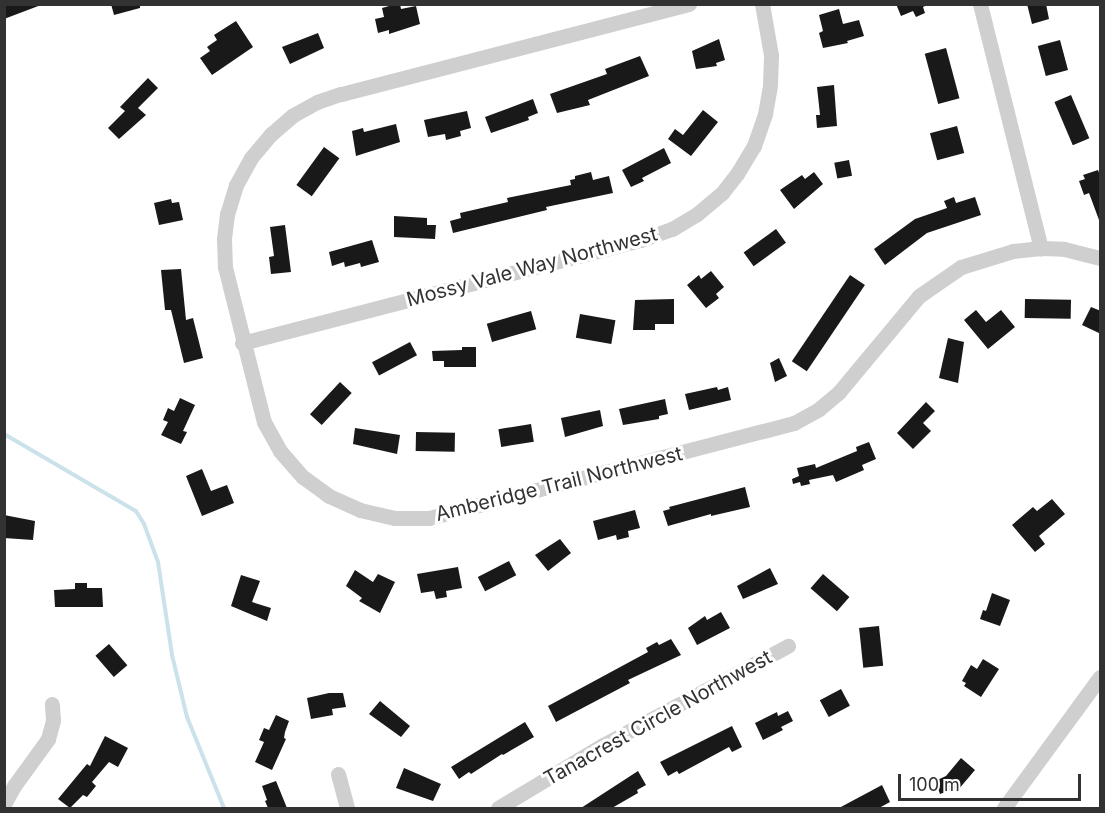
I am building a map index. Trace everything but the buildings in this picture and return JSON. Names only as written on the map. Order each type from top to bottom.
[{"type":"street","name":"Amberidge Trail Northwest","points":[[689,4],[340,94],[317,102],[292,116],[271,134],[251,158],[236,185],[227,214],[224,239],[225,267],[242,343],[264,422],[280,451],[303,477],[329,496],[360,510],[395,518],[429,518],[794,423],[819,409],[839,392],[903,312],[936,282],[985,258],[1013,251],[1041,248],[1064,249],[1101,258]]},
{"type":"street","name":"Mossy Vale Way Northwest","points":[[242,343],[641,240],[672,229],[697,214],[722,193],[737,174],[754,146],[765,114],[770,85],[771,55],[762,4]]},
{"type":"street","points":[[980,4],[1041,248]]},
{"type":"street","name":"Tanacrest Circle Northwest","points":[[498,808],[612,740],[788,646]]},
{"type":"street","points":[[1004,808],[1101,677]]},
{"type":"street","points":[[4,804],[14,786],[48,739],[53,720],[52,704]]},
{"type":"street","points":[[338,774],[347,808]]},
{"type":"waterway","points":[[4,434],[136,511],[144,524],[158,562],[172,655],[187,717],[224,808]]}]
